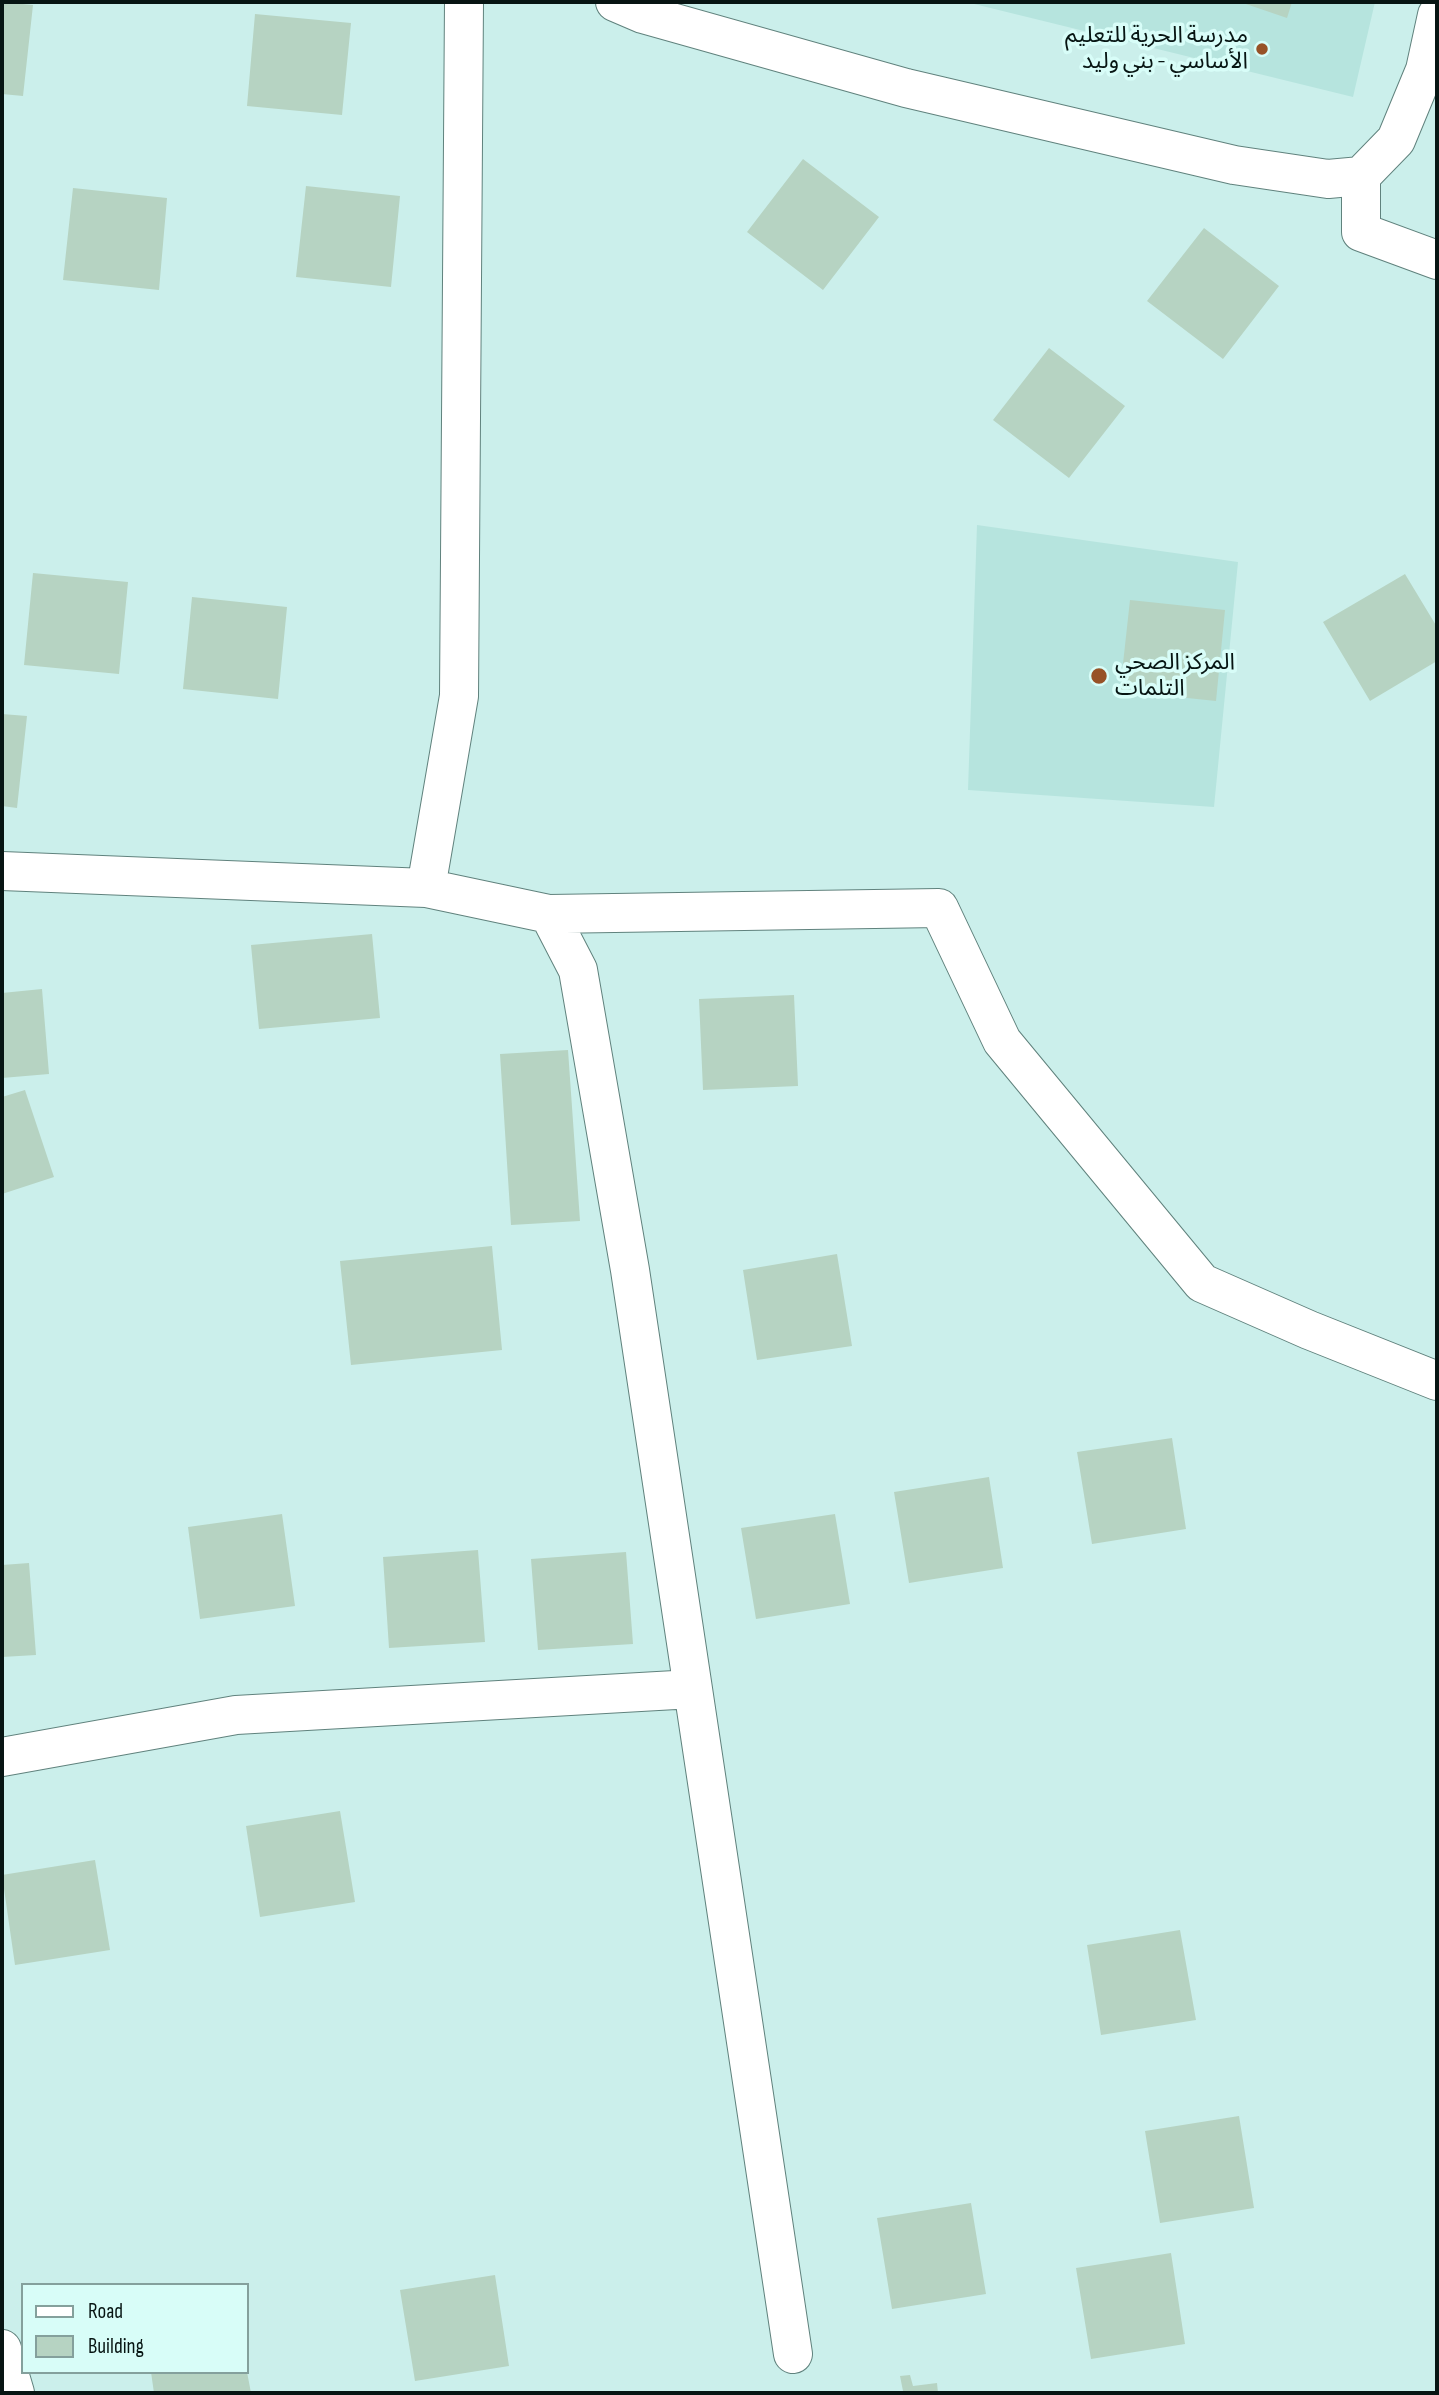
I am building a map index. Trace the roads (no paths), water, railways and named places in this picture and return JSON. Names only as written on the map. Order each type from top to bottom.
[{"type":"street","points":[[426,888],[459,696],[464,2]]},
{"type":"street","points":[[615,2],[643,14],[906,88],[1234,165],[1328,179],[1361,176],[1396,140],[1425,70],[1437,15]]},
{"type":"street","points":[[1361,176],[1361,232],[1437,260]]},
{"type":"street","points":[[2,871],[426,888],[550,914],[939,908],[1002,1041],[1202,1283],[1309,1330],[1437,1381]]},
{"type":"street","points":[[550,914],[578,970],[630,1270],[793,2354]]},
{"type":"street","points":[[2,1757],[236,1714],[693,1689]]},
{"type":"street","points":[[2,2348],[15,2393]]},
{"type":"place","name":"مدرسة الحرية للتعليم الأساسي - بني وليد","points":[[1262,49]]},
{"type":"place","name":"المركز الصحي التلمات","points":[[1099,676]]}]
